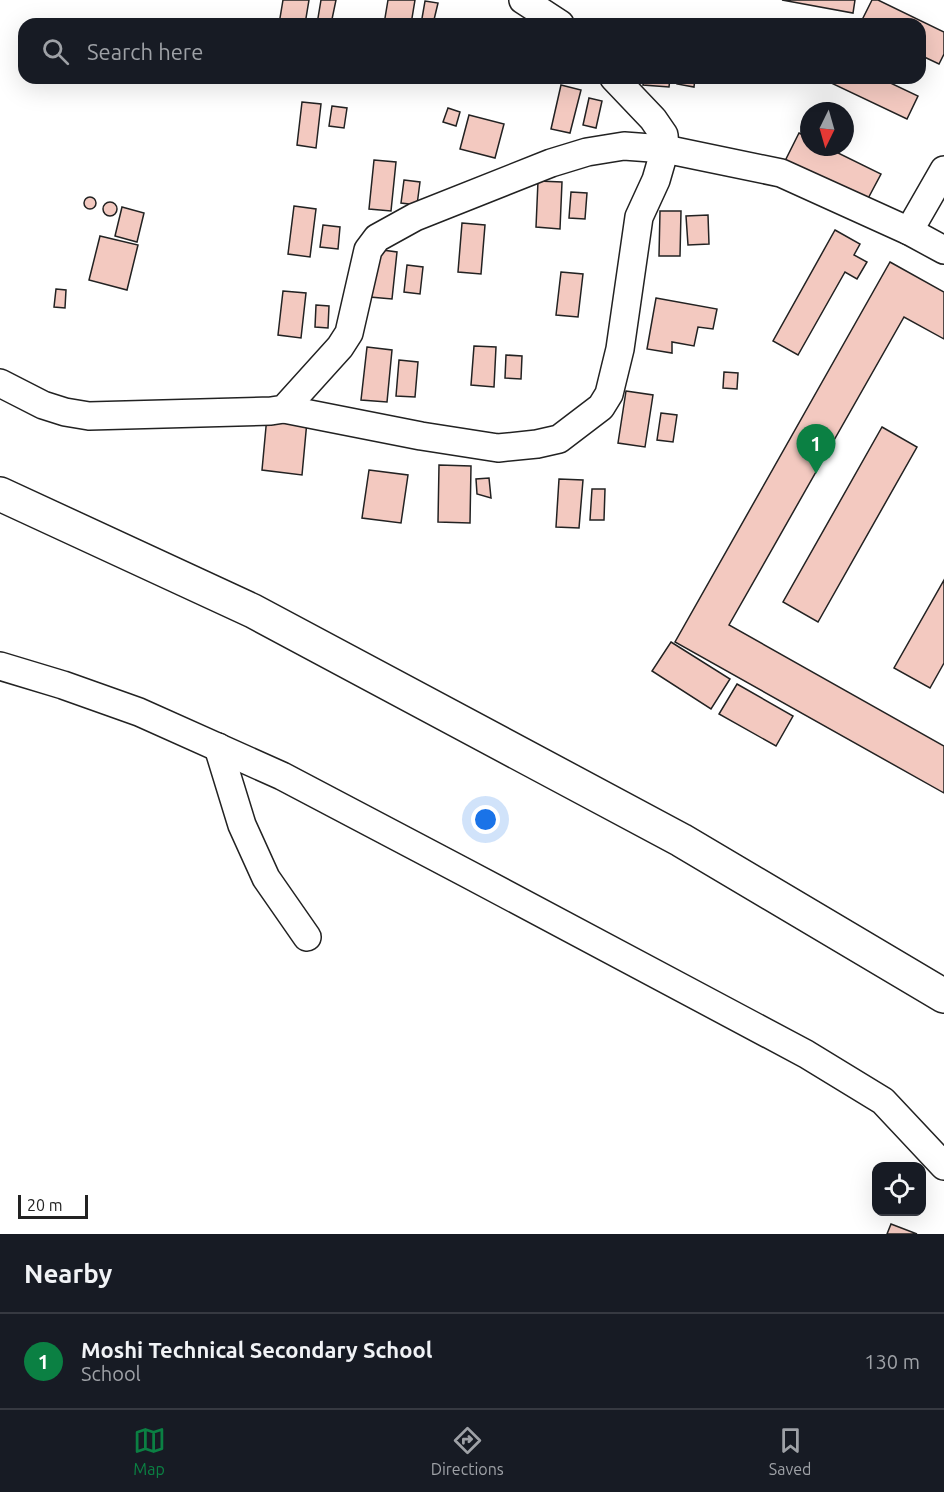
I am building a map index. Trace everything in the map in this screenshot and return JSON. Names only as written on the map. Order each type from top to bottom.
[{"type":"highway","points":[[0,494],[253,611],[681,840],[944,996]]},
{"type":"lane","points":[[524,0],[551,18]]},
{"type":"lane","points":[[0,383],[43,405],[89,416],[284,409],[421,436],[498,448],[560,439],[601,407],[609,394],[621,349],[639,217],[656,180],[665,149],[664,135],[653,119],[620,84]]},
{"type":"lane","points":[[284,409],[340,347],[349,333],[368,250],[377,238],[416,217],[551,162],[587,152],[624,146],[665,149],[781,173],[909,231],[944,250]]},
{"type":"lane","points":[[909,231],[944,170]]},
{"type":"lane","points":[[0,666],[139,712],[292,781],[806,1054],[883,1101],[944,1166]]},
{"type":"lane","points":[[218,747],[242,825],[266,878],[307,937]]},
{"type":"building","points":[[283,0],[309,0],[306,18],[280,18]]},
{"type":"building","points":[[321,0],[336,0],[332,18],[318,18]]},
{"type":"building","points":[[388,0],[415,0],[412,18],[385,18]]},
{"type":"building","points":[[782,0],[855,0],[853,13]]},
{"type":"building","points":[[872,0],[878,0],[915,18],[863,18]]},
{"type":"building","points":[[425,1],[438,3],[434,18],[422,18]]},
{"type":"building","points":[[926,23],[944,32],[944,54],[939,64],[926,58]]},
{"type":"building","points":[[643,84],[669,84],[669,87]]},
{"type":"building","points":[[677,84],[694,84],[694,87]]},
{"type":"building","points":[[833,84],[893,84],[918,96],[907,119]]},
{"type":"building","points":[[561,85],[581,90],[570,133],[551,129]]},
{"type":"building","points":[[589,98],[602,101],[596,128],[583,125]]},
{"type":"building","points":[[302,102],[321,104],[316,148],[297,145]]},
{"type":"building","points":[[332,106],[347,108],[344,128],[329,126]]},
{"type":"building","points":[[448,108],[460,112],[456,126],[443,122]]},
{"type":"building","points":[[469,115],[504,124],[495,158],[460,149]]},
{"type":"building","points":[[799,133],[800,156],[844,156],[881,174],[864,206],[783,165]]},
{"type":"building","points":[[374,160],[396,162],[391,211],[369,209]]},
{"type":"building","points":[[404,180],[420,182],[417,205],[401,203]]},
{"type":"building","points":[[538,181],[562,182],[560,229],[536,227]]},
{"type":"building","points":[[571,192],[587,193],[585,219],[569,218]]},
{"type":"building","points":[[92,197],[96,203],[92,209],[88,209],[84,201]]},
{"type":"building","points":[[110,202],[115,204],[117,209],[115,214],[110,216],[105,214],[103,209],[105,204]]},
{"type":"building","points":[[294,206],[316,209],[310,257],[288,254]]},
{"type":"building","points":[[122,207],[144,213],[137,242],[115,236]]},
{"type":"building","points":[[660,211],[681,211],[680,256],[659,256]]},
{"type":"building","points":[[708,215],[709,244],[688,245],[686,216]]},
{"type":"building","points":[[462,223],[485,225],[481,274],[458,272]]},
{"type":"building","points":[[323,225],[340,227],[338,249],[320,247]]},
{"type":"building","points":[[835,230],[860,244],[854,255],[867,262],[857,279],[845,272],[798,355],[773,341]]},
{"type":"building","points":[[100,236],[138,245],[127,290],[89,280]]},
{"type":"building","points":[[375,249],[397,252],[392,299],[370,297]]},
{"type":"building","points":[[890,262],[944,292],[944,339],[904,317],[729,625],[944,746],[944,793],[675,642]]},
{"type":"building","points":[[407,265],[423,267],[420,294],[404,292]]},
{"type":"building","points":[[561,272],[583,274],[578,317],[556,315]]},
{"type":"building","points":[[56,289],[66,290],[65,308],[54,307]]},
{"type":"building","points":[[283,291],[306,293],[301,338],[278,335]]},
{"type":"building","points":[[656,298],[717,309],[713,329],[698,327],[694,346],[672,342],[672,353],[647,349]]},
{"type":"building","points":[[316,305],[329,306],[328,328],[315,327]]},
{"type":"building","points":[[474,346],[496,347],[494,387],[471,385]]},
{"type":"building","points":[[367,347],[392,350],[387,402],[361,400]]},
{"type":"building","points":[[506,355],[522,356],[521,379],[505,378]]},
{"type":"building","points":[[399,360],[418,362],[415,397],[396,396]]},
{"type":"building","points":[[724,372],[738,373],[737,389],[723,388]]},
{"type":"building","points":[[626,391],[653,395],[645,447],[618,443]]},
{"type":"building","points":[[661,413],[677,415],[673,442],[657,440]]},
{"type":"building","points":[[267,416],[307,421],[302,475],[262,470]]},
{"type":"building","points":[[882,427],[917,447],[818,622],[783,602]]},
{"type":"building","points":[[439,465],[471,466],[470,523],[438,522]]},
{"type":"building","points":[[369,470],[408,475],[401,523],[362,518]]},
{"type":"building","points":[[489,478],[491,498],[477,494],[476,479]]},
{"type":"building","points":[[559,479],[583,480],[579,528],[556,527]]},
{"type":"building","points":[[592,489],[605,489],[604,520],[590,520]]},
{"type":"building","points":[[944,580],[944,663],[930,688],[894,668]]},
{"type":"building","points":[[671,642],[730,679],[711,709],[652,671]]},
{"type":"building","points":[[737,684],[793,716],[776,746],[719,714]]},
{"type":"building","points":[[891,1224],[917,1234],[887,1234]]},
{"type":"place","name":"Moshi Technical Secondary School","points":[[816,474]]}]
